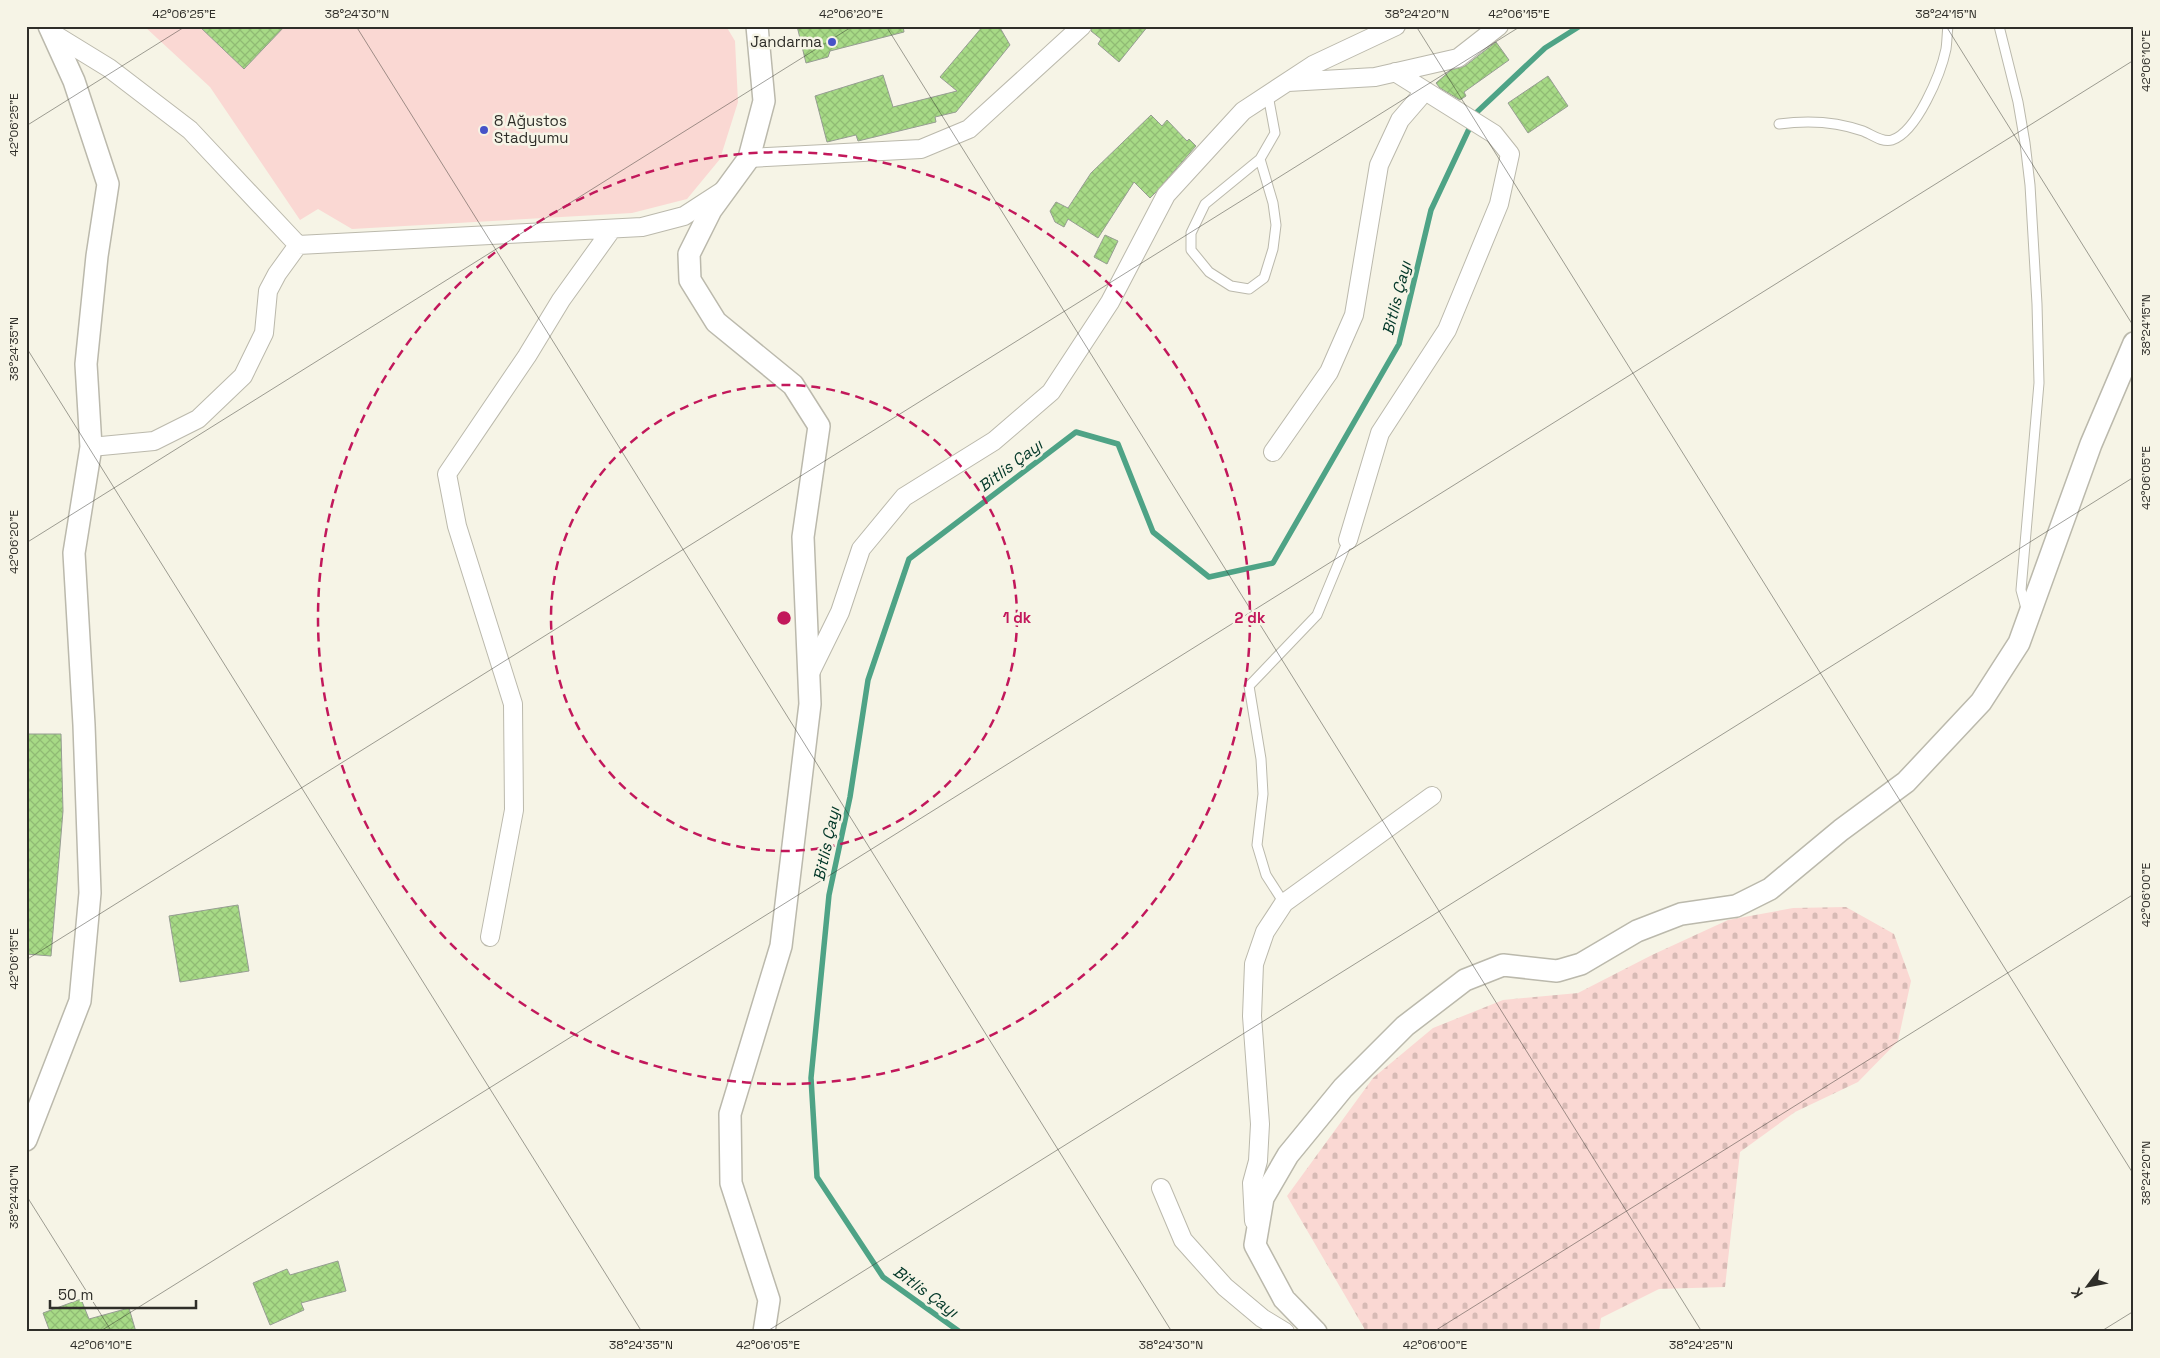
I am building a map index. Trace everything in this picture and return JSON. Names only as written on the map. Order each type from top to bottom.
[{"type":"street","points":[[757,26],[764,101],[750,158],[711,210],[689,254],[690,280],[716,322],[793,385],[819,426],[803,537],[810,704],[781,946],[730,1114],[731,1184],[769,1300],[764,1332]]},
{"type":"street","points":[[750,158],[921,149],[969,129],[1082,26]]},
{"type":"street","points":[[809,675],[840,612],[861,549],[904,497],[994,441],[1051,392],[1110,302],[1166,195],[1244,111],[1313,66],[1396,26]]},
{"type":"street","points":[[1287,82],[1374,77],[1458,58],[1500,26]]},
{"type":"street","points":[[51,29],[108,68],[190,130],[298,246]]},
{"type":"street","points":[[26,1140],[80,1002],[90,893],[84,725],[74,554],[91,447],[86,364],[97,256],[108,184],[74,81],[51,29]]},
{"type":"street","points":[[1348,540],[1380,433],[1447,330],[1499,204],[1510,154],[1494,134],[1395,72]]},
{"type":"street","points":[[1272,452],[1329,372],[1354,315],[1379,165],[1400,120],[1425,91]]},
{"type":"street","points":[[298,246],[642,227],[684,216],[728,187]]},
{"type":"street","points":[[490,937],[514,810],[513,704],[457,526],[447,474],[561,300],[612,229]]},
{"type":"street","points":[[91,447],[154,441],[198,419],[243,376],[264,333],[268,291],[277,274],[298,246]]},
{"type":"street","points":[[1255,1245],[1263,1198],[1288,1155],[1343,1088],[1406,1026],[1465,980],[1503,965],[1557,971],[1581,964],[1637,931],[1681,914],[1736,906],[1770,889],[1841,830],[1906,782],[1981,702],[2019,643],[2091,444],[2134,343]]},
{"type":"street","points":[[1316,1332],[1284,1300],[1255,1245],[1252,1183],[1258,1161],[1260,1124],[1252,1016],[1254,964],[1265,932],[1284,903],[1432,796]]},
{"type":"street","points":[[1161,1188],[1183,1240],[1225,1287],[1262,1318],[1285,1332]]},
{"type":"lane","points":[[1779,124],[1796,121],[1831,122],[1881,139],[1892,140],[1908,129],[1940,71],[1946,48],[1948,26]]},
{"type":"lane","points":[[1999,26],[2013,78],[2025,143],[2030,185],[2037,304],[2039,383],[2021,590],[2029,617]]},
{"type":"lane","points":[[1260,159],[1273,203],[1276,225],[1273,249],[1264,278],[1250,289],[1231,286],[1209,272],[1191,250],[1190,233],[1205,204],[1260,159],[1275,133],[1268,95]]},
{"type":"lane","points":[[1284,903],[1266,875],[1257,845],[1263,794],[1262,759],[1248,686],[1317,615],[1348,540]]},
{"type":"green space","name":"8 Ağustos Stadyumu","points":[[144,26],[726,26],[735,41],[738,102],[720,159],[687,199],[632,213],[352,229],[318,209],[300,220],[210,87]]},
{"type":"green space","points":[[1846,907],[1894,934],[1911,981],[1898,1041],[1858,1082],[1795,1112],[1740,1152],[1725,1287],[1659,1289],[1601,1318],[1599,1332],[1365,1332],[1287,1196],[1373,1078],[1433,1028],[1503,1000],[1578,993],[1652,955],[1728,920],[1793,908]]},
{"type":"building","points":[[199,26],[285,26],[244,69]]},
{"type":"building","name":"Jandarma","points":[[797,26],[903,26],[904,32],[830,51],[828,57],[806,63]]},
{"type":"building","points":[[983,26],[999,26],[1010,45],[956,112],[935,117],[936,122],[858,141],[856,135],[827,142],[815,96],[883,75],[893,107],[957,91],[940,77]]},
{"type":"building","points":[[1092,26],[1148,26],[1119,62],[1098,44],[1101,39],[1091,31]]},
{"type":"building","points":[[1496,42],[1509,60],[1464,92],[1466,96],[1460,100],[1440,88],[1436,83],[1451,70],[1465,66]]},
{"type":"building","points":[[1548,76],[1568,106],[1528,133],[1508,103]]},
{"type":"building","points":[[1151,115],[1162,126],[1167,120],[1187,141],[1189,139],[1196,146],[1155,193],[1150,198],[1134,182],[1098,238],[1068,219],[1064,227],[1055,222],[1050,211],[1056,202],[1068,208],[1091,173]]},
{"type":"building","points":[[1105,235],[1118,241],[1107,264],[1094,257]]},
{"type":"building","points":[[26,734],[61,734],[63,811],[51,956],[26,954]]},
{"type":"building","points":[[238,905],[249,971],[180,982],[169,916]]},
{"type":"building","points":[[338,1261],[346,1291],[301,1303],[304,1310],[270,1325],[253,1283],[287,1269],[290,1275]]},
{"type":"building","points":[[81,1299],[89,1319],[129,1308],[136,1332],[50,1332],[43,1313]]},
{"type":"waterway","name":"Bitlis Çayı","points":[[960,1332],[883,1277],[817,1177],[811,1078],[829,895],[850,797],[868,680],[909,559],[1076,432],[1118,444],[1153,532],[1209,577],[1273,563],[1399,344],[1431,210],[1477,112],[1545,48],[1580,26]]},
{"type":"place","name":"Jandarma","points":[[832,42]]},
{"type":"place","name":"8 Ağustos Stadyumu","points":[[484,130]]}]
